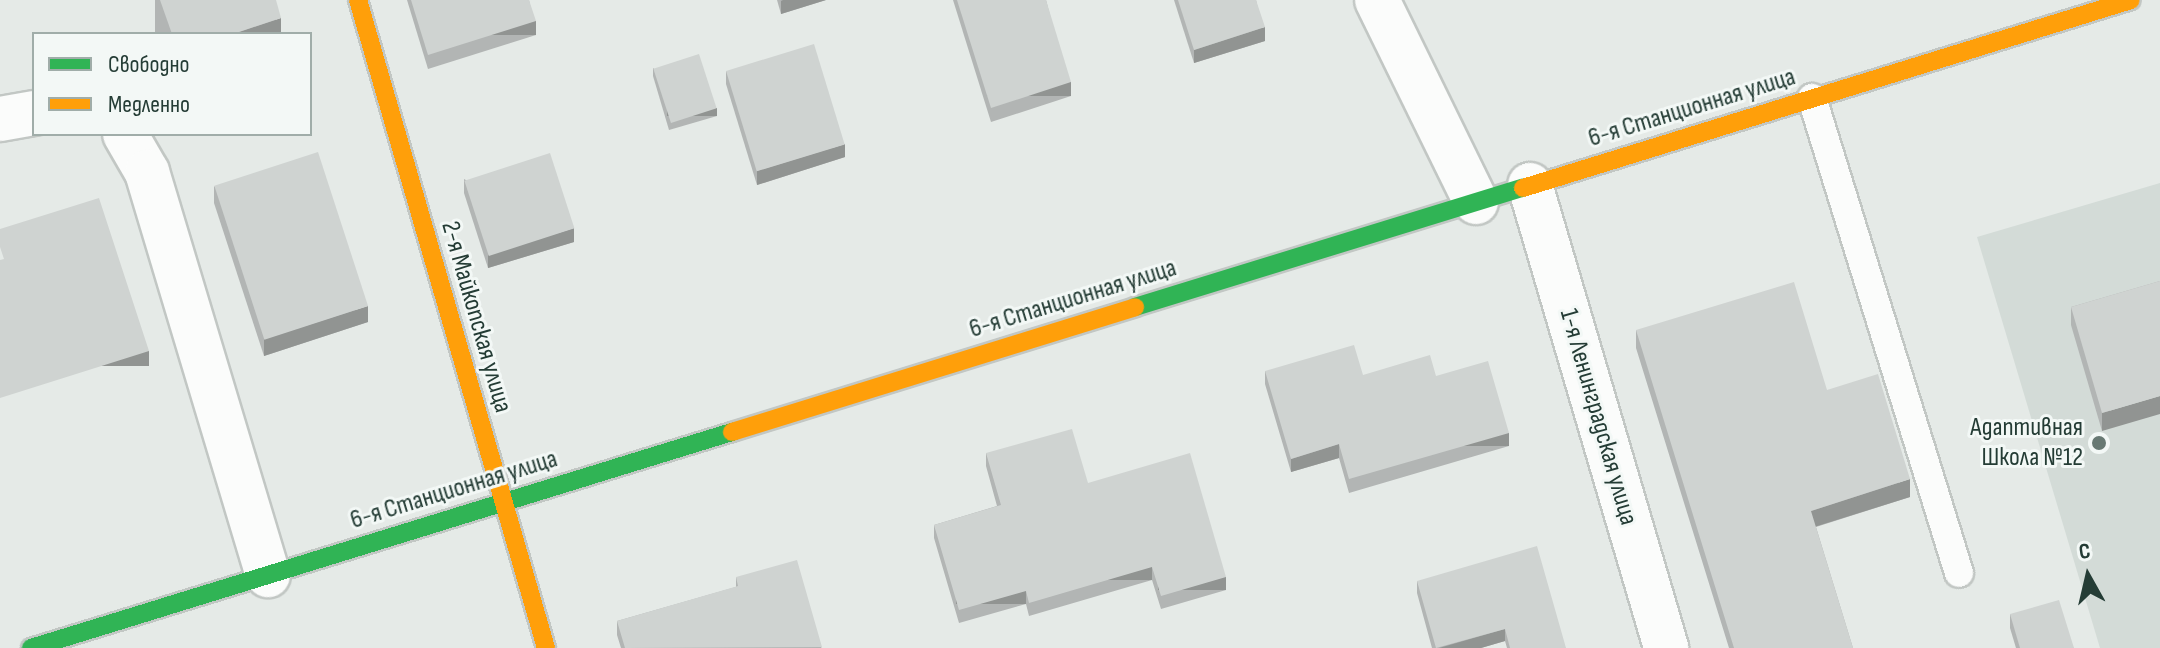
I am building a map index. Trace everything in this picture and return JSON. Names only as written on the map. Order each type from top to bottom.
[{"type":"main road","name":"2-я Майкопская улица","points":[[358,0],[546,648]]},
{"type":"main road","name":"6-я Станционная улица","points":[[31,648],[1812,98],[2054,11],[2131,0]]},
{"type":"street","points":[[1377,0],[1476,202]]},
{"type":"street","points":[[0,119],[32,113]]},
{"type":"street","points":[[126,136],[147,172],[268,575]]},
{"type":"street","name":"1-я Ленинградская улица","points":[[1530,185],[1666,648]]},
{"type":"lane","points":[[1812,98],[1959,573]]},
{"type":"shaded area","name":"Адаптивная Школа №12","points":[[2160,183],[2160,648],[2100,648],[1977,237]]},
{"type":"building","points":[[160,0],[276,0],[281,18],[239,32],[171,32]]},
{"type":"building","points":[[411,0],[529,0],[536,21],[428,55]]},
{"type":"building","points":[[957,0],[1046,0],[1071,82],[991,108]]},
{"type":"building","points":[[1178,0],[1256,0],[1265,27],[1194,50]]},
{"type":"building","points":[[814,44],[845,144],[757,171],[726,71]]},
{"type":"building","points":[[699,54],[717,108],[671,123],[653,69]]},
{"type":"building","points":[[318,152],[368,306],[264,340],[214,186]]},
{"type":"building","points":[[550,153],[574,228],[489,256],[464,181]]},
{"type":"building","points":[[99,198],[149,351],[0,398],[0,260],[4,259],[0,229]]},
{"type":"building","points":[[2160,281],[2160,396],[2102,413],[2071,307]]},
{"type":"building","points":[[1794,282],[1827,390],[1878,374],[1910,479],[1811,511],[1853,648],[1734,648],[1636,330]]},
{"type":"building","points":[[1354,345],[1363,375],[1430,355],[1436,376],[1488,361],[1509,433],[1349,479],[1339,444],[1291,459],[1265,371]]},
{"type":"building","points":[[1072,429],[1088,483],[1190,453],[1226,577],[1161,596],[1152,567],[1029,603],[1026,591],[959,610],[934,525],[1001,505],[986,453]]},
{"type":"building","points":[[1537,546],[1566,648],[1510,648],[1505,629],[1436,648],[1417,581]]},
{"type":"building","points":[[797,560],[822,647],[625,648],[617,621],[738,586],[736,577]]},
{"type":"building","points":[[2059,600],[2074,648],[2020,648],[2010,614]]},
{"type":"traffic: fast","points":[[1135,307],[1523,188]]},
{"type":"traffic: fast","points":[[31,648],[732,432]]},
{"type":"traffic: slow","points":[[358,0],[546,648]]},
{"type":"traffic: slow","points":[[1523,188],[2131,0]]},
{"type":"traffic: slow","points":[[732,432],[1135,307]]},
{"type":"place","name":"Адаптивная Школа №12","points":[[2099,443]]}]
